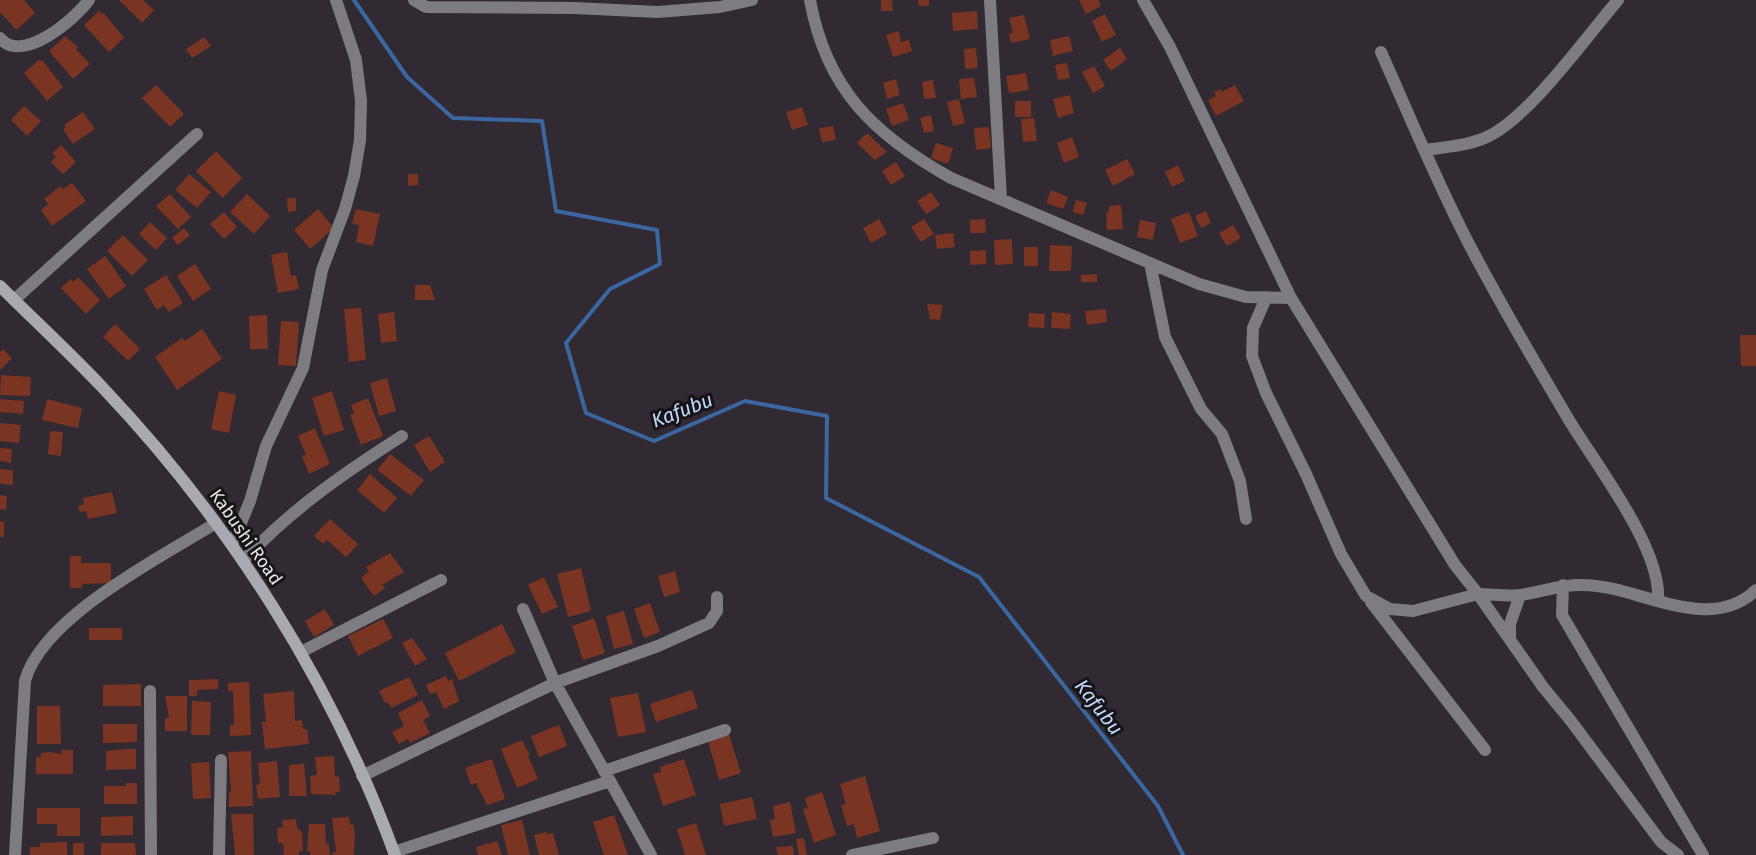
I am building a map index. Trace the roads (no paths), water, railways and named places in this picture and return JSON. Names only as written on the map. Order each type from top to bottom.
[{"type":"main road","name":"Kabushi Road","points":[[0,286],[104,388],[216,522],[232,545],[301,652],[336,717],[395,854]]},
{"type":"street","points":[[0,38],[16,46],[31,45],[63,26],[89,0]]},
{"type":"street","points":[[232,545],[250,501],[266,446],[303,368],[322,270],[345,209],[354,176],[360,140],[361,101],[356,60],[336,0]]},
{"type":"street","points":[[414,0],[426,7],[574,8],[658,12],[720,7],[752,0]]},
{"type":"street","points":[[810,0],[819,43],[841,85],[855,105],[889,139],[909,154],[951,178],[1198,284],[1246,297],[1291,298]]},
{"type":"street","points":[[990,0],[1001,198]]},
{"type":"street","points":[[1143,0],[1170,47],[1291,298],[1455,565],[1510,638],[1543,687],[1661,842],[1678,855]]},
{"type":"street","points":[[1424,150],[1461,146],[1489,136],[1497,130],[1544,89],[1618,0]]},
{"type":"street","points":[[1381,52],[1424,150],[1466,237],[1568,419],[1641,538],[1659,585],[1658,600]]},
{"type":"street","points":[[14,300],[197,134]]},
{"type":"street","points":[[1150,263],[1165,337],[1201,409],[1222,434],[1240,481],[1246,519]]},
{"type":"street","points":[[1266,298],[1253,328],[1252,356],[1266,393],[1306,474],[1341,554],[1366,596],[1485,750]]},
{"type":"street","points":[[243,561],[276,526],[332,481],[402,436]]},
{"type":"street","points":[[15,855],[26,681],[29,667],[62,627],[101,595],[216,522]]},
{"type":"street","points":[[301,652],[441,580]]},
{"type":"street","points":[[1366,596],[1390,609],[1413,611],[1478,594],[1520,595],[1563,585],[1586,584],[1658,600],[1668,605],[1706,609],[1727,606],[1748,598],[1756,590]]},
{"type":"street","points":[[1563,585],[1560,606],[1572,634],[1703,855]]},
{"type":"street","points":[[1510,638],[1510,624],[1520,595]]},
{"type":"street","points":[[362,776],[555,683],[658,646],[709,623],[717,610],[717,597]]},
{"type":"street","points":[[523,609],[555,683],[651,855]]},
{"type":"street","points":[[150,691],[151,855]]},
{"type":"street","points":[[395,854],[608,776],[725,730]]},
{"type":"street","points":[[219,855],[221,760]]},
{"type":"street","points":[[852,855],[933,838]]},
{"type":"waterway","name":"Kafubu","points":[[354,0],[407,77],[453,118],[542,121],[556,211],[657,230],[660,264],[610,289],[566,343],[586,413],[654,441],[745,401],[827,416],[826,498],[979,577],[1158,806],[1183,855]]}]
